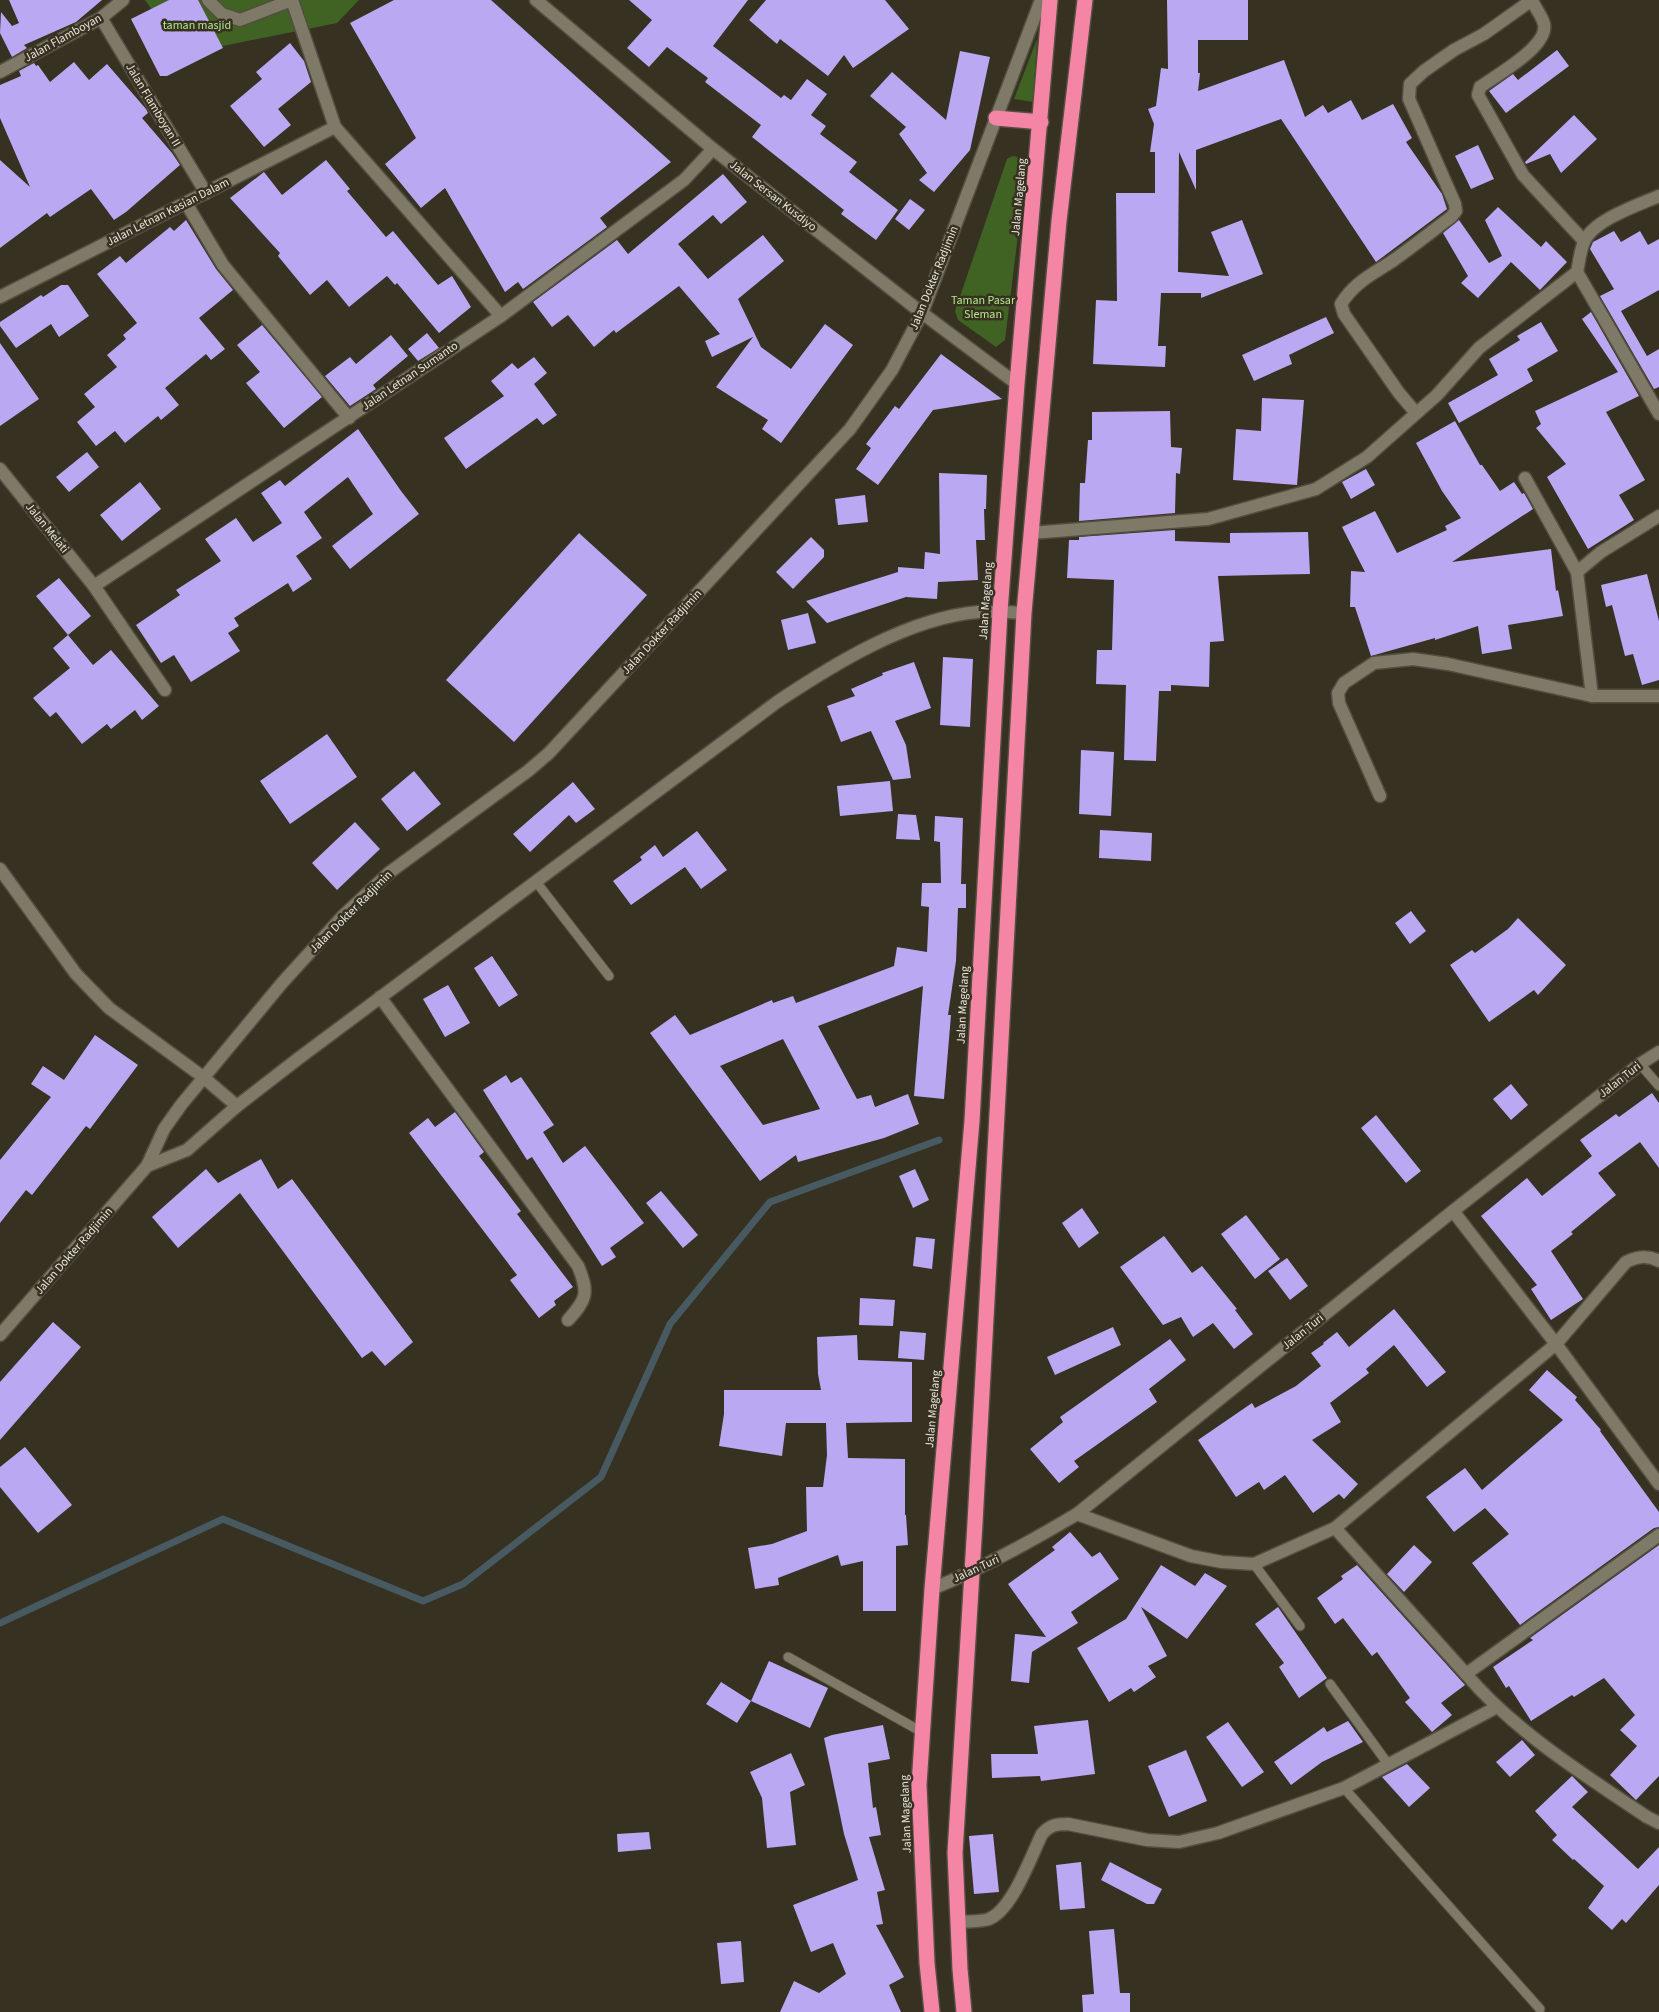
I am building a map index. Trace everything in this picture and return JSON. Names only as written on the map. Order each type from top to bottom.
[{"type":"highway","name":"Jalan Magelang","points":[[932,2012],[927,1963],[919,1785],[922,1732],[932,1589],[972,1121],[1000,612],[1016,384],[1041,122],[1050,0]]},
{"type":"highway","points":[[964,2012],[960,1969],[955,1853],[1024,613],[1058,221],[1085,0]]},
{"type":"highway","points":[[996,118],[1041,122]]},
{"type":"street","name":"Jalan Flamboyan","points":[[0,72],[100,18],[123,0]]},
{"type":"street","points":[[208,0],[222,14],[240,20],[292,0],[336,127],[502,316]]},
{"type":"street","name":"Jalan Sersan Kusdiyo","points":[[536,0],[713,149],[922,313],[1016,384]]},
{"type":"street","name":"Jalan Dokter Radjimin","points":[[0,1335],[147,1166],[164,1129],[203,1078],[282,982],[363,897],[390,872],[528,771],[567,735],[850,429],[892,370],[922,313],[1041,0]]},
{"type":"street","points":[[1416,413],[1399,393],[1344,314],[1341,304],[1349,292],[1361,281],[1392,261],[1451,217],[1456,211],[1455,204],[1409,98],[1410,84],[1424,71],[1454,50],[1484,34],[1532,0],[1544,25],[1542,38],[1534,48],[1480,86],[1478,95],[1523,175],[1584,241]]},
{"type":"street","name":"Jalan Flamboyan II","points":[[100,18],[206,193]]},
{"type":"street","name":"Jalan Letnan Kasian Dalam","points":[[0,295],[336,127]]},
{"type":"street","name":"Jalan Letnan Sumanto","points":[[94,586],[502,316],[684,180],[713,149]]},
{"type":"street","points":[[1659,196],[1616,214],[1598,226],[1584,241],[1578,272],[1659,414]]},
{"type":"street","points":[[186,203],[223,266],[349,418]]},
{"type":"street","points":[[1031,533],[1208,519],[1316,489],[1367,457],[1437,395],[1479,348],[1578,272]]},
{"type":"street","name":"Jalan Melati","points":[[0,469],[94,586],[165,690]]},
{"type":"street","points":[[1525,478],[1577,572],[1592,696]]},
{"type":"street","points":[[1577,572],[1601,552],[1659,516]]},
{"type":"street","name":"Jalan Dokter Radjimin","points":[[147,1166],[186,1150],[237,1106],[380,997],[537,883],[777,702],[836,664],[899,633],[932,622],[976,612],[1024,613]]},
{"type":"street","points":[[1380,796],[1338,703],[1338,693],[1344,683],[1374,663],[1413,659],[1448,664],[1592,696],[1659,696]]},
{"type":"street","points":[[0,869],[76,974],[109,1008],[203,1078],[237,1106]]},
{"type":"street","points":[[380,997],[578,1266],[585,1284],[583,1304],[568,1320]]},
{"type":"street","name":"Jalan Turi","points":[[932,1589],[971,1573],[1021,1547],[1076,1514],[1453,1211],[1640,1064],[1659,1052]]},
{"type":"street","points":[[1453,1211],[1556,1344],[1659,1484]]},
{"type":"street","points":[[1076,1514],[1191,1556],[1222,1562],[1254,1564],[1335,1528],[1556,1344],[1626,1262],[1647,1256],[1659,1261]]},
{"type":"street","points":[[1335,1528],[1483,1694],[1497,1707],[1577,1770],[1647,1817],[1659,1822]]},
{"type":"street","points":[[1466,1674],[1659,1535]]},
{"type":"street","points":[[958,1922],[989,1919],[1003,1909],[1018,1884],[1042,1834],[1048,1827],[1056,1824],[1068,1824],[1147,1840],[1179,1842],[1218,1833],[1344,1788],[1497,1707]]},
{"type":"lane","points":[[537,883],[608,976]]},
{"type":"lane","points":[[1640,1064],[1659,1086]]},
{"type":"lane","points":[[1254,1564],[1300,1626]]},
{"type":"lane","points":[[788,1656],[922,1732]]},
{"type":"lane","points":[[1330,1684],[1388,1764]]},
{"type":"lane","points":[[1344,1788],[1540,2010]]},
{"type":"green space","name":"taman masjid","points":[[145,0],[359,0],[337,23],[183,54]]},
{"type":"green space","points":[[1037,39],[1033,102],[1014,99]]},
{"type":"green space","name":"Taman Pasar Sleman","points":[[1012,156],[1023,158],[1027,162],[1005,340],[996,347],[958,320],[955,311],[1007,159]]},
{"type":"building","points":[[9,0],[102,0],[76,22],[24,45],[27,48],[12,57],[0,33],[1,12],[12,26],[19,23]]},
{"type":"building","points":[[169,0],[198,0],[223,48],[167,76],[160,76],[131,19]]},
{"type":"building","points":[[394,0],[491,0],[671,162],[600,218],[607,227],[523,289],[518,282],[505,292],[445,188],[421,208],[385,164],[416,138],[350,23]]},
{"type":"building","points":[[629,0],[748,0],[713,46],[781,98],[784,95],[791,100],[807,79],[827,94],[811,115],[826,126],[820,134],[857,162],[849,172],[898,210],[876,240],[841,214],[844,210],[752,137],[761,125],[705,82],[708,78],[667,47],[649,67],[627,48],[652,20]]},
{"type":"building","points":[[766,0],[885,0],[909,29],[853,68],[844,55],[828,76],[780,39],[777,44],[749,20]]},
{"type":"building","points":[[1167,0],[1248,0],[1248,40],[1198,40],[1198,73],[1200,73],[1198,91],[1284,60],[1305,117],[1323,105],[1328,113],[1351,100],[1362,120],[1393,104],[1412,138],[1406,142],[1442,194],[1447,209],[1376,262],[1281,119],[1196,150],[1196,190],[1179,152],[1178,272],[1229,276],[1211,232],[1242,220],[1263,274],[1201,298],[1201,293],[1161,293],[1158,346],[1166,346],[1165,367],[1093,364],[1096,300],[1117,301],[1116,193],[1155,193],[1155,152],[1150,152],[1154,124],[1148,109],[1156,106],[1161,68],[1168,69]]},
{"type":"building","points":[[290,43],[304,61],[311,82],[278,109],[291,125],[264,147],[230,106],[262,79],[256,72]]},
{"type":"building","points":[[1557,50],[1569,66],[1506,113],[1489,91],[1513,74],[1518,80]]},
{"type":"building","points":[[960,51],[990,57],[970,150],[934,192],[919,180],[927,173],[899,134],[906,127],[870,96],[892,72],[946,120]]},
{"type":"building","points":[[74,62],[89,80],[107,64],[146,109],[148,113],[142,118],[180,165],[126,212],[114,220],[91,189],[50,217],[47,213],[0,248],[0,160],[30,187],[0,118],[0,85],[21,76],[19,71],[34,63],[36,66],[38,65],[50,82]]},
{"type":"building","points":[[1574,115],[1597,139],[1561,173],[1550,154],[1526,164],[1525,162]]},
{"type":"building","points":[[1478,145],[1494,179],[1471,189],[1455,156]]},
{"type":"building","points":[[326,160],[350,189],[347,191],[386,237],[393,231],[438,285],[452,276],[471,307],[439,333],[397,283],[395,285],[387,276],[349,307],[327,280],[310,295],[278,256],[280,253],[230,198],[264,172],[282,195]]},
{"type":"building","points":[[723,174],[747,202],[721,224],[713,215],[678,244],[708,279],[763,235],[784,261],[738,299],[761,347],[791,369],[825,324],[853,345],[781,443],[762,429],[768,420],[716,387],[753,337],[712,357],[705,341],[720,334],[679,286],[616,333],[614,330],[594,347],[568,315],[552,327],[533,302],[617,240],[628,254]]},
{"type":"building","points":[[910,199],[925,210],[909,230],[895,219]]},
{"type":"building","points":[[1498,207],[1541,247],[1546,241],[1567,262],[1540,290],[1511,262],[1478,298],[1461,283],[1468,276],[1443,233],[1459,220],[1489,263],[1502,256],[1485,220]]},
{"type":"building","points":[[186,220],[216,269],[233,290],[199,318],[225,349],[211,360],[206,354],[165,388],[179,405],[161,420],[158,416],[125,443],[115,431],[96,446],[77,422],[95,407],[84,394],[117,367],[107,355],[126,339],[123,335],[137,323],[97,274],[120,256],[126,263],[170,227],[174,231]]},
{"type":"building","points":[[1614,231],[1621,242],[1640,231],[1648,245],[1659,239],[1659,290],[1621,311],[1647,356],[1659,349],[1659,387],[1654,389],[1600,296],[1614,289],[1590,249],[1593,242]]},
{"type":"building","points":[[61,285],[68,285],[89,316],[59,337],[51,324],[16,348],[0,326],[0,322],[41,295],[43,297]]},
{"type":"building","points":[[1591,312],[1639,396],[1606,412],[1645,480],[1619,495],[1634,520],[1588,549],[1547,477],[1566,464],[1536,428],[1541,424],[1535,411],[1618,372],[1582,319]]},
{"type":"building","points":[[1326,317],[1334,333],[1289,355],[1292,364],[1254,381],[1242,355]]},
{"type":"building","points":[[1541,322],[1558,351],[1527,369],[1533,381],[1459,423],[1448,403],[1498,375],[1489,359],[1520,340],[1517,336]]},
{"type":"building","points":[[262,325],[322,397],[284,428],[246,383],[260,372],[237,345]]},
{"type":"building","points":[[427,333],[439,348],[418,361],[408,349]]},
{"type":"building","points":[[391,335],[408,356],[373,385],[376,389],[350,406],[325,376],[350,357],[356,364]]},
{"type":"building","points":[[0,343],[39,399],[0,426]]},
{"type":"building","points":[[941,354],[1002,399],[933,410],[878,485],[856,469],[871,448],[866,444],[895,406],[899,409]]},
{"type":"building","points":[[534,357],[547,373],[534,384],[557,415],[543,425],[537,418],[466,469],[444,438],[504,396],[491,381],[512,363],[518,369]]},
{"type":"building","points":[[1262,398],[1304,400],[1297,485],[1233,480],[1236,429],[1261,431]]},
{"type":"building","points":[[1170,411],[1171,447],[1182,448],[1180,474],[1176,473],[1175,513],[1079,521],[1080,483],[1085,483],[1088,440],[1092,440],[1092,412]]},
{"type":"building","points":[[1455,421],[1480,465],[1482,465],[1500,491],[1514,482],[1522,494],[1524,493],[1533,509],[1452,562],[1551,549],[1556,591],[1558,590],[1563,616],[1508,625],[1512,649],[1482,654],[1478,626],[1435,640],[1435,638],[1371,656],[1355,607],[1350,607],[1351,571],[1365,572],[1342,527],[1375,511],[1397,553],[1447,530],[1445,526],[1461,518],[1442,491],[1416,443]]},
{"type":"building","points":[[358,429],[419,514],[350,569],[332,546],[373,514],[348,477],[304,512],[322,538],[296,556],[312,579],[293,592],[288,583],[234,618],[239,626],[228,633],[240,651],[191,682],[174,655],[161,663],[136,625],[180,595],[176,590],[221,561],[205,539],[236,518],[253,542],[282,523],[261,493],[280,480],[285,486]]},
{"type":"building","points":[[87,452],[99,467],[69,492],[56,477]]},
{"type":"building","points":[[1366,469],[1375,485],[1351,499],[1342,482]]},
{"type":"building","points":[[939,473],[987,475],[986,509],[984,509],[985,540],[976,540],[978,580],[938,582],[937,599],[906,597],[827,623],[806,601],[898,572],[898,567],[924,569],[925,552],[940,554]]},
{"type":"building","points":[[140,482],[161,509],[122,541],[100,515]]},
{"type":"building","points":[[865,495],[868,522],[838,525],[835,499]]},
{"type":"building","points":[[1175,530],[1175,541],[1230,543],[1230,533],[1308,532],[1310,574],[1218,576],[1224,641],[1210,642],[1209,687],[1171,685],[1171,691],[1159,691],[1156,761],[1124,760],[1126,685],[1096,684],[1097,650],[1112,650],[1114,580],[1067,578],[1069,540],[1079,540],[1079,537]]},
{"type":"building","points":[[579,533],[647,595],[514,742],[446,680]]},
{"type":"building","points":[[811,537],[824,550],[824,557],[793,589],[776,572]]},
{"type":"building","points":[[1647,574],[1659,621],[1659,680],[1642,685],[1633,654],[1625,656],[1612,605],[1606,607],[1601,585]]},
{"type":"building","points":[[59,578],[91,616],[68,635],[36,596]]},
{"type":"building","points":[[808,613],[816,643],[788,650],[781,620]]},
{"type":"building","points":[[68,635],[93,665],[111,650],[159,706],[142,720],[135,710],[111,729],[107,724],[82,744],[56,712],[50,717],[33,698],[70,668],[53,648]]},
{"type":"building","points":[[943,657],[973,659],[970,727],[940,725]]},
{"type":"building","points":[[914,662],[931,708],[895,721],[906,745],[911,778],[893,780],[871,731],[841,742],[827,706],[855,696],[851,689],[883,675],[882,673]]},
{"type":"building","points":[[327,734],[357,777],[290,824],[260,781]]},
{"type":"building","points":[[1081,750],[1114,752],[1111,816],[1079,814]]},
{"type":"building","points":[[414,771],[441,804],[407,831],[381,799]]},
{"type":"building","points":[[890,781],[893,811],[840,816],[837,786]]},
{"type":"building","points":[[573,782],[595,809],[576,823],[569,815],[530,852],[513,834]]},
{"type":"building","points":[[898,814],[916,815],[920,840],[896,839]]},
{"type":"building","points":[[935,816],[963,818],[961,884],[966,884],[966,908],[958,908],[956,961],[948,1015],[951,1015],[944,1099],[914,1096],[923,986],[818,1026],[857,1099],[871,1095],[875,1107],[908,1094],[919,1124],[884,1138],[798,1162],[796,1155],[760,1181],[650,1033],[675,1015],[690,1035],[772,1000],[773,1003],[793,996],[796,1003],[894,966],[897,947],[927,952],[929,907],[921,906],[922,883],[941,883],[940,842],[934,841]],"holes":[[[783,1039],[820,1109],[763,1125],[720,1066]]]},
{"type":"building","points":[[355,822],[380,849],[337,890],[312,863]]},
{"type":"building","points":[[1100,830],[1152,833],[1151,861],[1099,858]]},
{"type":"building","points":[[697,831],[727,870],[701,889],[685,867],[631,905],[613,881],[642,860],[640,857],[655,845],[663,857]]},
{"type":"building","points":[[1411,911],[1426,931],[1410,944],[1395,923]]},
{"type":"building","points":[[1518,918],[1566,965],[1538,995],[1534,990],[1489,1022],[1450,965],[1472,950],[1475,953],[1508,929]]},
{"type":"building","points":[[492,956],[518,995],[499,1007],[474,968]]},
{"type":"building","points":[[448,985],[470,1023],[445,1037],[423,999]]},
{"type":"building","points":[[95,1035],[138,1065],[90,1129],[86,1126],[32,1195],[26,1190],[0,1223],[0,1160],[51,1097],[31,1084],[43,1066],[64,1080]]},
{"type":"building","points":[[506,1075],[511,1083],[521,1077],[554,1125],[543,1132],[563,1163],[585,1146],[644,1223],[610,1248],[616,1257],[602,1266],[532,1157],[527,1160],[483,1090]]},
{"type":"building","points":[[1511,1084],[1528,1105],[1511,1120],[1493,1099]]},
{"type":"building","points":[[1652,1093],[1659,1103],[1659,1168],[1640,1142],[1598,1173],[1616,1195],[1551,1251],[1583,1299],[1551,1320],[1531,1289],[1537,1285],[1481,1216],[1527,1178],[1542,1196],[1592,1156],[1580,1140],[1616,1114],[1619,1117]]},
{"type":"building","points":[[455,1112],[484,1152],[479,1156],[521,1211],[517,1214],[573,1287],[554,1301],[556,1305],[539,1318],[510,1280],[517,1275],[409,1133],[428,1118],[435,1127]]},
{"type":"building","points":[[1376,1115],[1421,1171],[1406,1183],[1361,1128]]},
{"type":"building","points":[[261,1159],[278,1189],[292,1179],[413,1342],[385,1366],[372,1351],[362,1358],[240,1193],[178,1248],[152,1217],[206,1169],[218,1183]]},
{"type":"building","points":[[915,1169],[929,1200],[913,1208],[899,1176]]},
{"type":"building","points":[[661,1191],[698,1235],[683,1248],[646,1203]]},
{"type":"building","points":[[1082,1208],[1099,1233],[1079,1248],[1062,1223]]},
{"type":"building","points":[[1246,1215],[1280,1259],[1255,1279],[1221,1234]]},
{"type":"building","points":[[1164,1236],[1192,1273],[1202,1266],[1237,1309],[1235,1310],[1253,1334],[1234,1349],[1213,1323],[1193,1337],[1181,1317],[1163,1325],[1120,1267]]},
{"type":"building","points":[[916,1237],[935,1239],[932,1269],[913,1266]]},
{"type":"building","points":[[1287,1258],[1308,1286],[1290,1300],[1268,1271]]},
{"type":"building","points":[[860,1298],[895,1300],[893,1326],[859,1325]]},
{"type":"building","points":[[1394,1309],[1446,1372],[1427,1387],[1394,1345],[1366,1369],[1369,1373],[1330,1403],[1341,1422],[1312,1440],[1358,1484],[1344,1499],[1339,1494],[1313,1513],[1285,1475],[1264,1490],[1259,1482],[1236,1497],[1198,1440],[1252,1403],[1255,1408],[1296,1386],[1321,1366],[1311,1353],[1337,1332],[1349,1347]]},
{"type":"building","points":[[53,1322],[81,1347],[0,1440],[0,1382]]},
{"type":"building","points":[[1113,1327],[1121,1345],[1055,1375],[1047,1357]]},
{"type":"building","points":[[900,1331],[926,1333],[924,1360],[898,1358]]},
{"type":"building","points":[[857,1335],[858,1360],[912,1362],[912,1422],[846,1423],[848,1458],[905,1459],[905,1515],[908,1545],[896,1546],[896,1611],[863,1611],[863,1561],[841,1566],[838,1555],[778,1578],[779,1585],[755,1589],[748,1548],[772,1544],[807,1531],[806,1487],[823,1487],[827,1455],[826,1423],[786,1423],[782,1456],[719,1446],[724,1414],[724,1390],[821,1390],[818,1374],[817,1337]]},
{"type":"building","points":[[1170,1339],[1186,1360],[1149,1389],[1157,1402],[1074,1461],[1079,1467],[1059,1483],[1030,1449],[1063,1422],[1060,1417]]},
{"type":"building","points":[[1547,1370],[1577,1397],[1575,1400],[1601,1430],[1659,1512],[1659,1527],[1654,1528],[1520,1625],[1472,1563],[1509,1534],[1485,1508],[1454,1532],[1426,1497],[1465,1468],[1482,1490],[1563,1420],[1529,1390]]},
{"type":"building","points":[[25,1447],[72,1505],[38,1533],[0,1487],[0,1467]]},
{"type":"building","points":[[1070,1532],[1092,1557],[1100,1552],[1119,1579],[1071,1612],[1078,1623],[1032,1652],[1029,1683],[1011,1681],[1015,1634],[1046,1637],[1008,1584],[1055,1550],[1052,1547]]},
{"type":"building","points":[[1414,1545],[1432,1562],[1404,1592],[1387,1574]]},
{"type":"building","points":[[1659,1545],[1659,1776],[1636,1800],[1610,1775],[1637,1746],[1620,1730],[1635,1715],[1604,1678],[1574,1697],[1572,1695],[1531,1721],[1509,1686],[1506,1688],[1493,1667],[1533,1640],[1530,1638]]},
{"type":"building","points":[[1161,1565],[1195,1586],[1205,1573],[1227,1586],[1187,1639],[1141,1607],[1167,1656],[1148,1666],[1156,1677],[1134,1692],[1131,1688],[1109,1702],[1077,1648],[1126,1619]]},
{"type":"building","points":[[1357,1565],[1465,1685],[1441,1703],[1452,1715],[1432,1732],[1405,1702],[1410,1698],[1377,1652],[1372,1656],[1343,1618],[1335,1624],[1317,1598],[1343,1579],[1341,1576]]},
{"type":"building","points":[[1278,1607],[1327,1678],[1299,1698],[1279,1667],[1284,1663],[1255,1624]]},
{"type":"building","points":[[769,1661],[828,1688],[810,1728],[751,1701]]},
{"type":"building","points":[[721,1682],[751,1701],[737,1723],[706,1704]]},
{"type":"building","points":[[1088,1720],[1095,1774],[1041,1781],[1040,1776],[992,1778],[991,1754],[1038,1754],[1034,1726]]},
{"type":"building","points":[[1348,1721],[1363,1742],[1322,1762],[1291,1785],[1274,1762],[1324,1727],[1327,1732]]},
{"type":"building","points":[[1228,1722],[1264,1772],[1242,1787],[1206,1737]]},
{"type":"building","points":[[883,1725],[890,1759],[868,1763],[873,1808],[876,1807],[881,1835],[869,1837],[885,1890],[877,1892],[883,1924],[876,1925],[904,1977],[889,1985],[901,2012],[780,2012],[794,1981],[819,1993],[846,1974],[833,1943],[811,1952],[793,1905],[858,1880],[844,1834],[824,1738]]},
{"type":"building","points":[[1522,1740],[1535,1755],[1510,1777],[1496,1762]]},
{"type":"building","points":[[1186,1750],[1207,1801],[1169,1817],[1148,1766]]},
{"type":"building","points":[[791,1753],[805,1785],[790,1792],[796,1845],[767,1848],[762,1798],[750,1772]]},
{"type":"building","points":[[1407,1764],[1430,1788],[1409,1807],[1382,1777]]},
{"type":"building","points":[[1572,1776],[1588,1792],[1572,1807],[1638,1869],[1659,1847],[1659,1885],[1626,1923],[1622,1919],[1612,1930],[1588,1908],[1604,1886],[1552,1840],[1557,1835],[1535,1811]]},
{"type":"building","points":[[649,1832],[651,1849],[618,1852],[617,1834]]},
{"type":"building","points":[[993,1834],[999,1892],[974,1894],[969,1836]]},
{"type":"building","points":[[1081,1862],[1085,1908],[1060,1910],[1056,1865]]},
{"type":"building","points":[[1110,1862],[1162,1889],[1154,1904],[1147,1904],[1101,1880]]},
{"type":"building","points":[[1114,1929],[1120,1993],[1130,1993],[1130,2012],[1083,2012],[1082,1995],[1094,1994],[1089,1931]]},
{"type":"building","points":[[741,1941],[744,1982],[721,1984],[717,1943]]},
{"type":"waterway","points":[[0,1623],[223,1519],[423,1601],[463,1584],[601,1477],[670,1324],[770,1202],[939,1140]]}]
